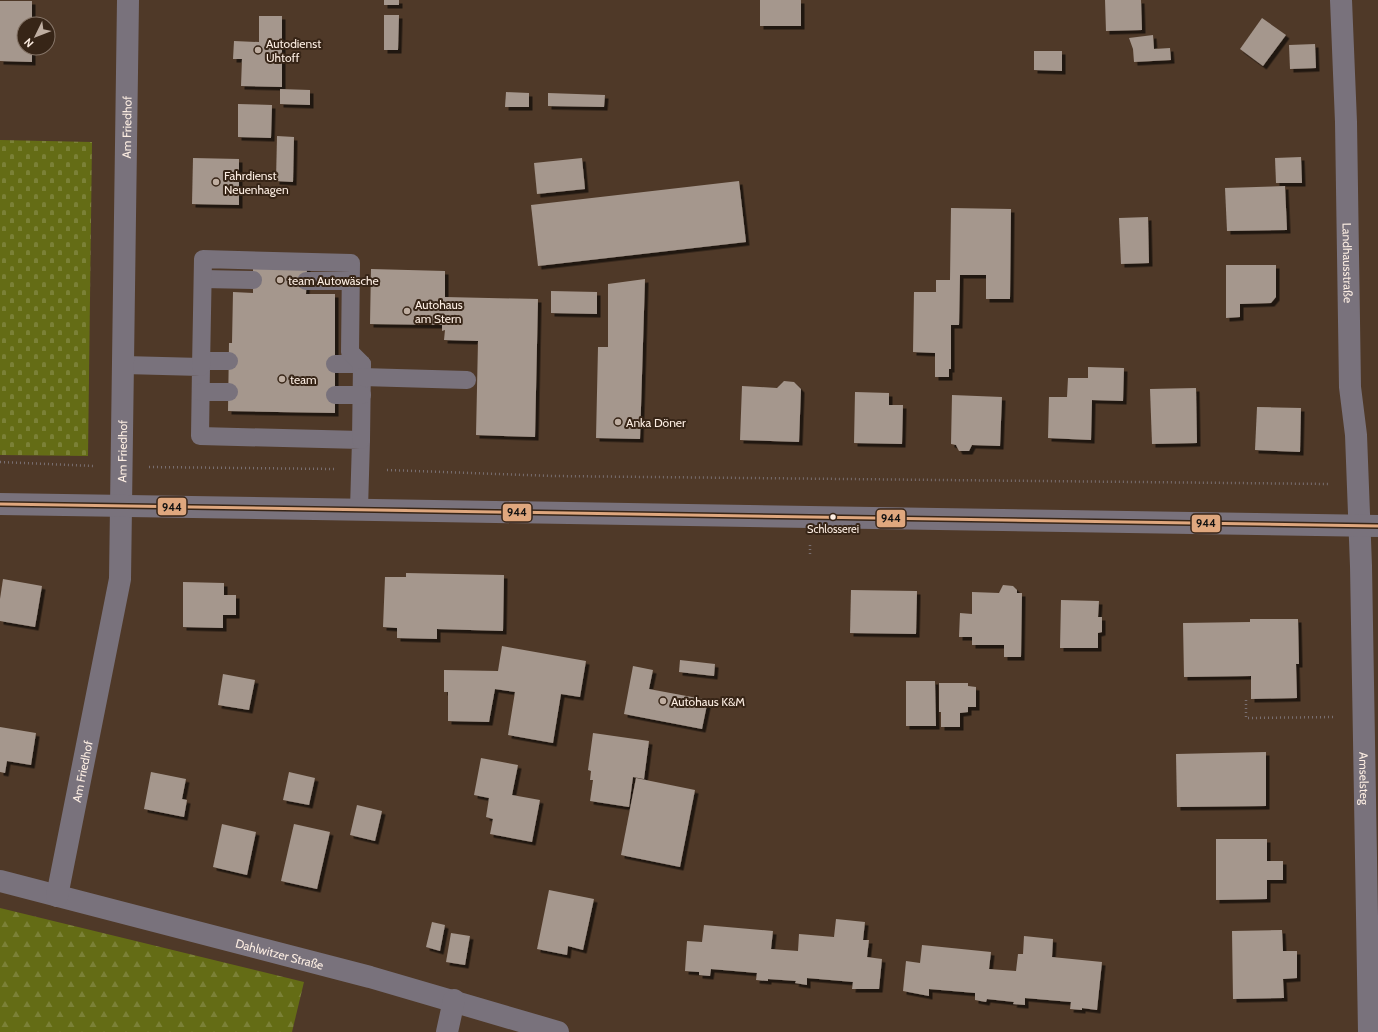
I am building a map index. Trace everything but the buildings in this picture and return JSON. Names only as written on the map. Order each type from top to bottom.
[{"type":"street","name":"Am Friedhof","points":[[58,896],[120,579],[128,0]]},
{"type":"street","name":"Landhausstraße","points":[[1341,0],[1346,122],[1350,387],[1356,435],[1358,485],[1369,526]]},
{"type":"street","points":[[0,504],[1369,526]]},
{"type":"street","name":"Amselsteg","points":[[1369,526],[1369,1032]]},
{"type":"street","name":"Dahlwitzer Straße","points":[[0,881],[370,976],[558,1032]]},
{"type":"street","points":[[447,1032],[454,1000]]},
{"type":"lane","points":[[360,509],[360,469],[361,440],[362,395],[362,371],[350,352],[351,263],[203,259],[200,436],[361,440]]},
{"type":"lane","points":[[203,278],[253,280]]},
{"type":"lane","points":[[306,281],[351,281]]},
{"type":"lane","points":[[124,365],[201,364],[229,361]]},
{"type":"lane","points":[[336,364],[362,371],[467,380]]},
{"type":"lane","points":[[201,392],[229,392]]},
{"type":"lane","points":[[335,395],[362,395]]},
{"type":"path","points":[[0,462],[122,467],[360,469],[562,476],[1358,485]]},
{"type":"path","points":[[1246,700],[1246,718],[1340,717]]},
{"type":"green space","points":[[0,140],[92,142],[88,456],[0,455]]},
{"type":"green space","points":[[0,908],[304,982],[292,1032],[0,1032]]},
{"type":"transit line","name":"944","points":[[0,504],[1378,526]]},
{"type":"place","name":"Autodienst Uhtoff","points":[[258,50]]},
{"type":"place","name":"Fahrdienst Neuenhagen","points":[[216,182]]},
{"type":"place","name":"team Autowäsche","points":[[280,280]]},
{"type":"place","name":"Autohaus am Stern","points":[[407,311]]},
{"type":"place","name":"team","points":[[282,379]]},
{"type":"place","name":"Anka Döner","points":[[618,422]]},
{"type":"place","name":"Schlosserei","points":[[833,517]]},
{"type":"place","name":"Autohaus K&M","points":[[663,701]]}]
